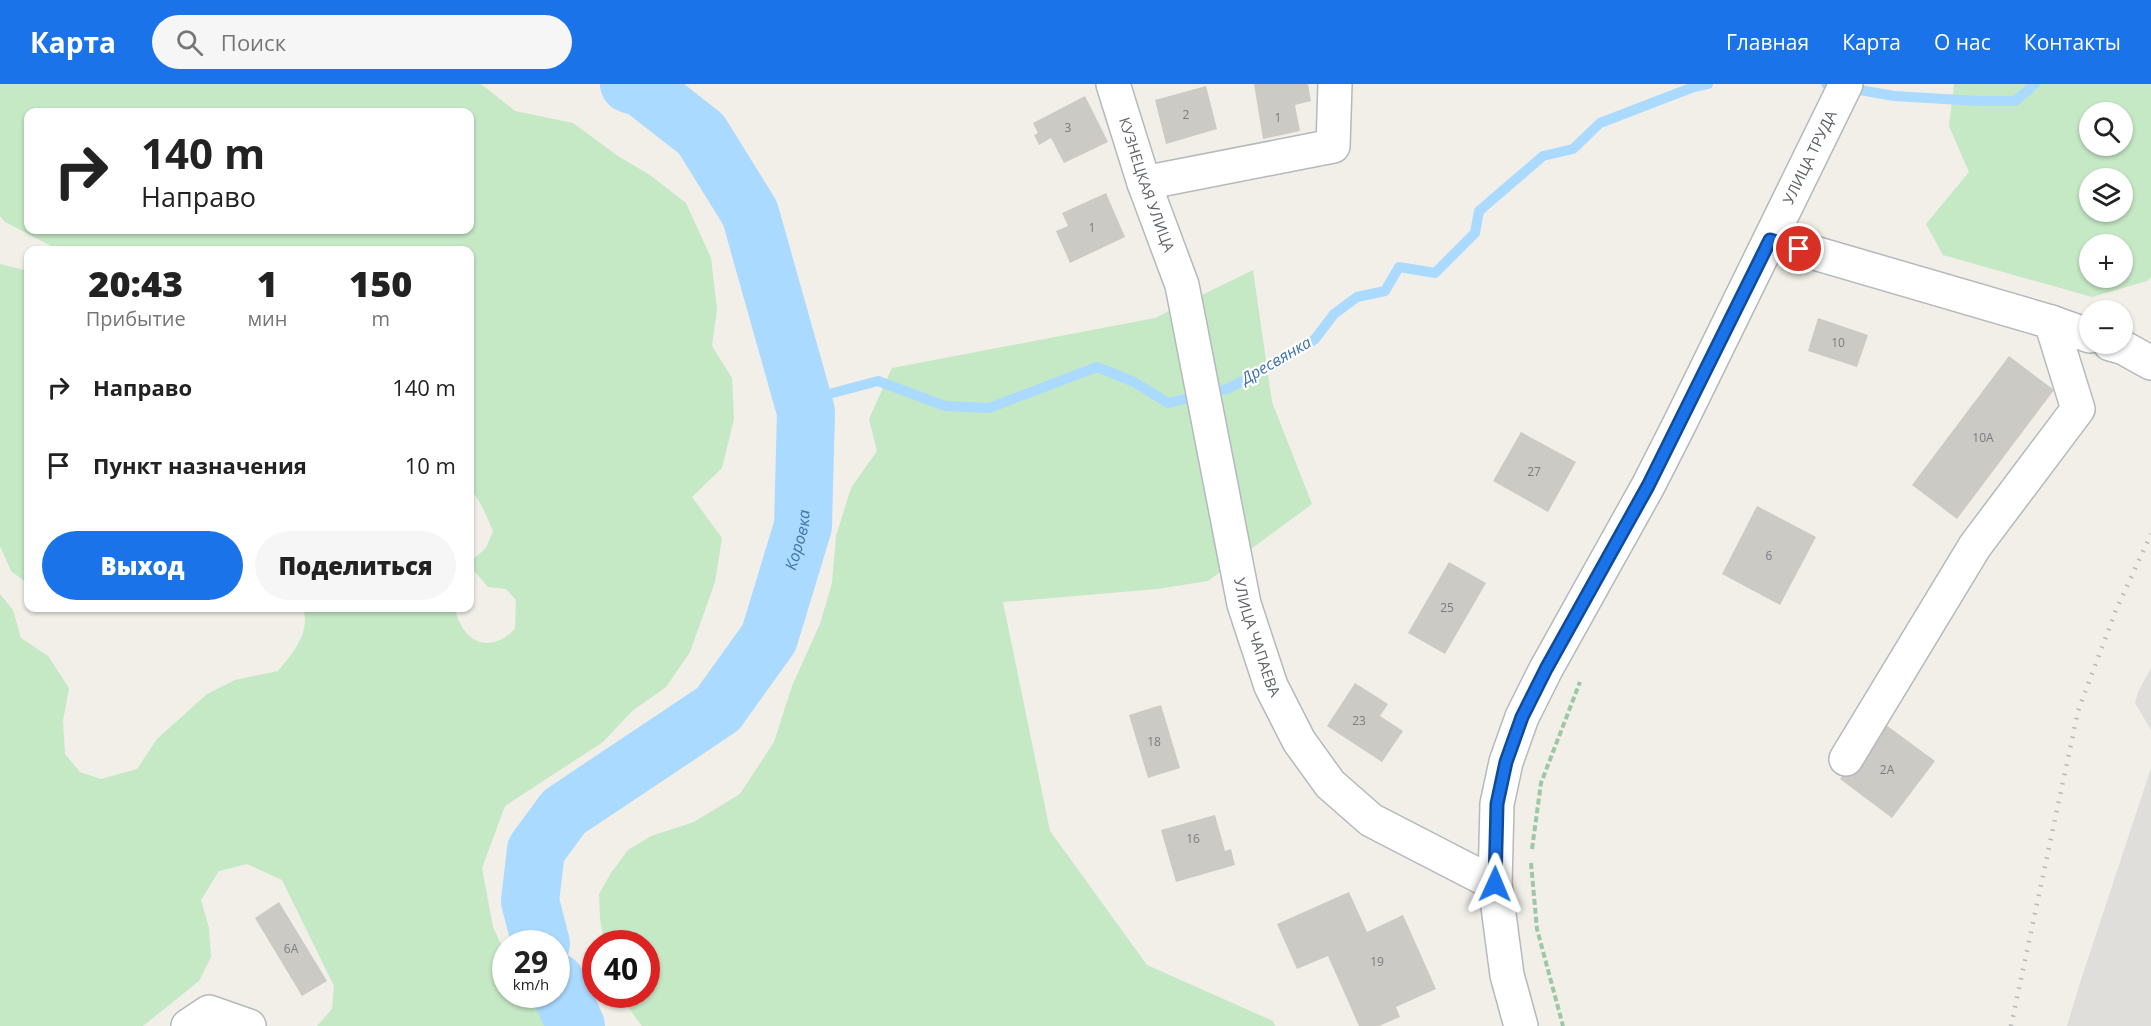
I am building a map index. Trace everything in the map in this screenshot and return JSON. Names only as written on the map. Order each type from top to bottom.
[{"type":"street","name":"КУЗНЕЦКАЯ УЛИЦА","points":[[1113,84],[1144,183],[1182,285]]},
{"type":"street","points":[[1144,183],[1333,146],[1335,84]]},
{"type":"street","name":"УЛИЦА ТРУДА","points":[[1521,1026],[1507,975],[1495,884],[1497,804],[1506,762],[1522,717],[1546,669],[1648,486],[1846,84]]},
{"type":"street","points":[[1770,240],[2079,332]]},
{"type":"street","name":"УЛИЦА ЧАПАЕВА","points":[[1182,285],[1244,604],[1271,686],[1294,732],[1330,784],[1371,820],[1495,884]]},
{"type":"street","points":[[1846,759],[1974,546],[2078,409],[2051,322]]},
{"type":"street","points":[[2133,353],[2151,363]]},
{"type":"street","points":[[188,1026],[209,1012],[249,1026]]},
{"type":"path","points":[[1563,1026],[1537,929],[1531,855],[1541,783],[1581,677]]},
{"type":"shaded area","points":[[2151,668],[2151,730],[2135,703],[2138,692]]},
{"type":"shaded area","points":[[2151,768],[2151,1026],[2067,1026],[2080,983]]},
{"type":"green space","points":[[0,84],[481,84],[515,111],[573,123],[618,156],[650,175],[686,203],[711,258],[717,309],[712,346],[732,378],[734,419],[722,468],[692,497],[722,538],[715,582],[690,652],[666,687],[632,711],[603,742],[505,806],[482,868],[494,930],[492,930],[492,1008],[539,1008],[546,1026],[317,1026],[332,1009],[334,986],[282,880],[247,864],[219,871],[201,900],[209,928],[211,957],[199,981],[143,1026],[0,1026],[0,594],[13,610],[21,638],[48,656],[69,688],[63,721],[65,754],[80,772],[101,779],[137,769],[157,739],[207,694],[235,680],[278,671],[303,634],[304,612],[456,612],[460,624],[470,636],[476,641],[491,643],[504,638],[515,629],[516,600],[506,589],[488,587],[474,571],[474,558],[486,548],[493,531],[474,493],[474,246],[51,246],[28,234],[474,234],[474,108],[24,108],[24,232],[5,222],[0,216]]},
{"type":"green space","points":[[1954,84],[2151,84],[2151,277],[2147,281],[2133,285],[2133,234],[2079,234],[2079,288],[2123,288],[2092,297],[1943,255],[1926,224],[1969,172],[1949,126]]},
{"type":"green space","points":[[0,264],[24,270],[24,581],[11,571],[0,546]]},
{"type":"green space","points":[[1253,270],[1272,402],[1312,504],[1208,581],[1157,589],[1003,602],[1050,831],[1147,965],[1273,1021],[1275,1026],[642,1026],[629,1008],[660,1008],[660,930],[602,930],[599,894],[628,850],[651,836],[694,822],[740,794],[774,742],[792,686],[820,624],[832,583],[836,536],[851,488],[877,451],[869,419],[892,368],[1155,318]]},
{"type":"building","points":[[1254,84],[1308,84],[1311,101],[1295,105],[1300,131],[1263,139]]},
{"type":"building","points":[[1206,86],[1217,129],[1166,144],[1155,100]]},
{"type":"building","points":[[1085,96],[1108,142],[1064,163],[1051,138],[1039,145],[1034,135],[1038,133],[1033,123]]},
{"type":"building","points":[[1106,193],[1125,237],[1070,263],[1056,231],[1068,226],[1062,213]]},
{"type":"building","points":[[1818,318],[1868,335],[1857,367],[1808,351]]},
{"type":"building","points":[[2009,356],[2054,390],[1957,519],[1912,485]]},
{"type":"building","points":[[1521,432],[1576,462],[1548,512],[1493,481]]},
{"type":"building","points":[[1757,506],[1816,537],[1780,605],[1722,574]]},
{"type":"building","points":[[1449,562],[1486,583],[1445,654],[1408,633]]},
{"type":"building","points":[[1355,683],[1388,704],[1380,716],[1403,731],[1382,762],[1327,726]]},
{"type":"building","points":[[1161,705],[1180,768],[1148,778],[1129,715]]},
{"type":"building","points":[[1882,722],[1935,761],[1892,818],[1840,779]]},
{"type":"building","points":[[1215,815],[1225,851],[1231,849],[1235,865],[1176,882],[1161,830]]},
{"type":"building","points":[[1349,892],[1367,932],[1403,915],[1436,989],[1396,1007],[1400,1017],[1379,1026],[1359,1026],[1328,956],[1297,969],[1277,924]]},
{"type":"building","points":[[279,902],[327,981],[302,996],[255,918]]},
{"type":"waterway","name":"Коровка","points":[[537,930],[530,901],[536,850],[564,812],[718,709],[769,638],[803,526],[806,412],[750,213],[701,134],[642,88],[629,84]]},
{"type":"waterway","name":"Дресвянка","points":[[806,412],[829,394],[878,381],[945,406],[989,408],[1097,367],[1134,382],[1168,403],[1227,389],[1281,361],[1315,339],[1334,314],[1357,297],[1385,291],[1399,267],[1435,273],[1475,233],[1479,211],[1543,156],[1573,149],[1600,123],[1691,88],[1708,84]]},
{"type":"waterway","name":"Дресвянка","points":[[1826,84],[1894,96],[1978,101],[2015,101],[2035,84]]},
{"type":"waterway","name":"Коровка","points":[[568,1008],[576,1026]]},
{"type":"railway","points":[[2011,1026],[2078,711],[2116,610],[2151,534]]},
{"type":"route","points":[[1495,884],[1497,804],[1506,762],[1522,717],[1546,669],[1648,486],[1770,240],[1799,249]]}]
